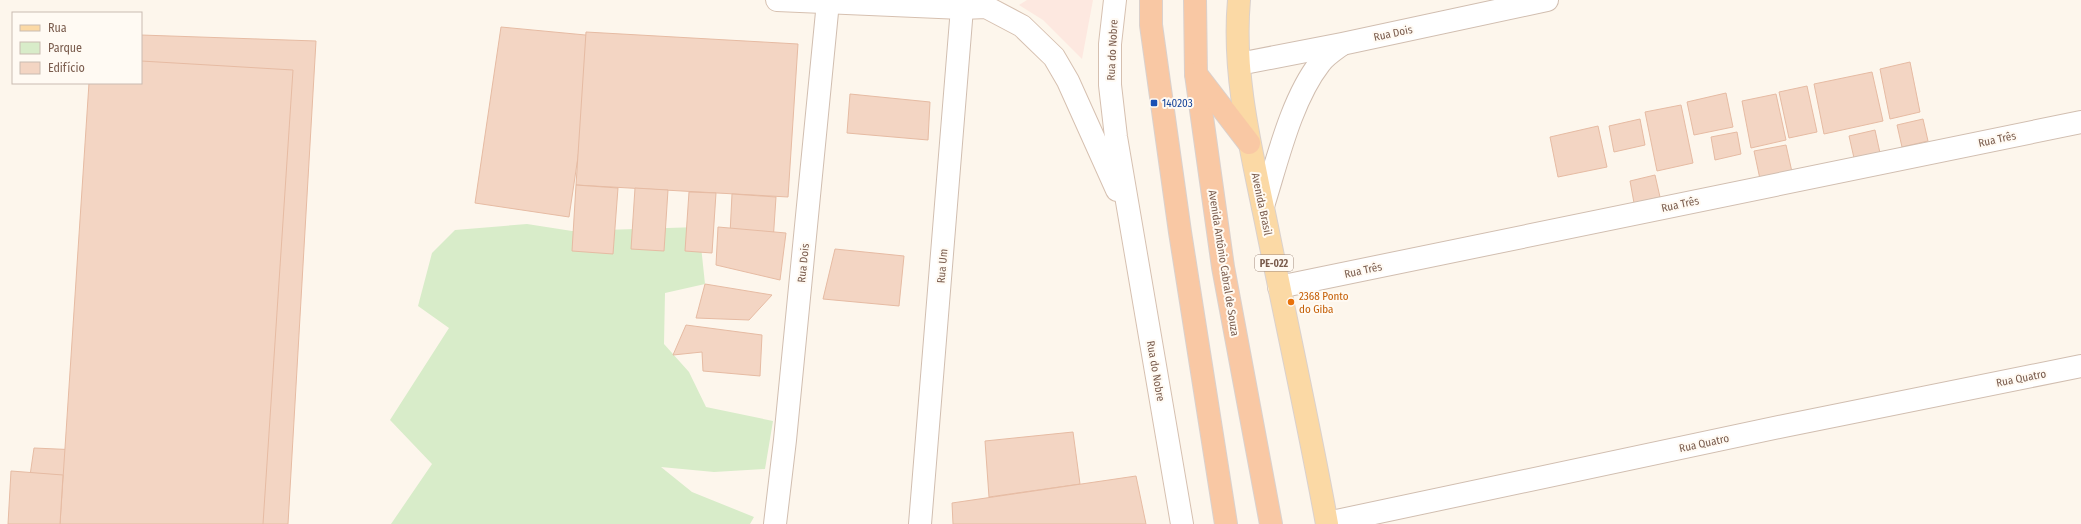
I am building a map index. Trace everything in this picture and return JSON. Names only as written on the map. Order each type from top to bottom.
[{"type":"highway","points":[[1151,0],[1151,25],[1180,232],[1226,524]]},
{"type":"highway","name":"Avenida Antônio Cabral de Souza","points":[[1195,0],[1196,74],[1224,267],[1271,524]]},
{"type":"highway","points":[[1196,74],[1249,143]]},
{"type":"main road","name":"Avenida Brasil","points":[[1239,0],[1237,19],[1239,64],[1249,143],[1327,523]]},
{"type":"street","name":"Rua do Nobre","points":[[777,0],[962,8],[991,4],[1022,26],[1054,57],[1068,81],[1130,218]]},
{"type":"street","name":"Rua do Nobre","points":[[1115,0],[1110,44],[1110,85],[1116,137],[1182,524]]},
{"type":"street","name":"Rua Dois","points":[[1239,64],[1342,44],[1547,0]]},
{"type":"street","name":"Rua Dois","points":[[775,524],[785,440],[828,2]]},
{"type":"street","name":"Rua Um","points":[[920,524],[962,8]]},
{"type":"street","points":[[1262,206],[1286,132],[1304,90],[1320,62],[1342,44]]},
{"type":"street","name":"Rua Três","points":[[1279,287],[2081,122]]},
{"type":"street","name":"Rua Quatro","points":[[1327,523],[1776,428],[2081,366]]},
{"type":"shaded area","points":[[1027,0],[1093,0],[1082,59],[1043,20],[1019,5]]},
{"type":"green space","points":[[527,224],[572,231],[699,227],[705,284],[665,293],[664,344],[689,372],[706,407],[773,421],[765,469],[714,472],[661,467],[692,492],[754,517],[750,524],[391,524],[432,464],[390,420],[449,328],[418,306],[432,253],[455,230]]},
{"type":"building","points":[[501,27],[596,36],[569,217],[475,203]]},
{"type":"building","points":[[586,32],[798,44],[788,197],[576,185]]},
{"type":"building","points":[[142,35],[316,41],[288,524],[23,524],[34,448],[79,450],[107,84],[142,84]]},
{"type":"building","points":[[142,61],[293,70],[263,524],[60,524],[89,84],[142,84]]},
{"type":"building","points":[[1910,62],[1920,112],[1890,119],[1880,69]]},
{"type":"building","points":[[1872,72],[1883,121],[1824,134],[1814,84]]},
{"type":"building","points":[[1807,86],[1817,132],[1789,138],[1779,92]]},
{"type":"building","points":[[1726,93],[1733,127],[1694,135],[1687,102]]},
{"type":"building","points":[[850,94],[930,102],[928,140],[847,133]]},
{"type":"building","points":[[1776,94],[1786,140],[1751,148],[1742,101]]},
{"type":"building","points":[[1681,105],[1693,163],[1657,171],[1645,112]]},
{"type":"building","points":[[1640,119],[1645,145],[1614,152],[1609,126]]},
{"type":"building","points":[[1923,119],[1928,141],[1902,147],[1897,125]]},
{"type":"building","points":[[1598,126],[1607,167],[1558,177],[1550,137]]},
{"type":"building","points":[[1875,130],[1880,153],[1854,158],[1849,136]]},
{"type":"building","points":[[1737,132],[1741,154],[1715,160],[1711,137]]},
{"type":"building","points":[[1786,145],[1792,172],[1760,179],[1754,151]]},
{"type":"building","points":[[1655,175],[1660,197],[1634,203],[1630,181]]},
{"type":"building","points":[[576,185],[618,188],[613,254],[572,251]]},
{"type":"building","points":[[635,188],[668,190],[664,251],[631,249]]},
{"type":"building","points":[[689,192],[716,193],[712,253],[685,251]]},
{"type":"building","points":[[732,194],[776,197],[772,257],[729,254]]},
{"type":"building","points":[[718,227],[786,233],[780,280],[716,265]]},
{"type":"building","points":[[835,249],[904,256],[899,306],[823,299]]},
{"type":"building","points":[[705,284],[772,295],[749,320],[696,318]]},
{"type":"building","points":[[686,325],[762,335],[760,376],[703,371],[702,352],[673,355]]},
{"type":"building","points":[[1073,432],[1080,484],[989,497],[985,441]]},
{"type":"building","points":[[11,471],[63,475],[60,524],[8,524]]},
{"type":"building","points":[[1136,476],[1146,524],[953,524],[952,503]]},
{"type":"place","name":"140203","points":[[1154,103]]},
{"type":"place","name":"2368 Ponto do Giba","points":[[1291,302]]}]
